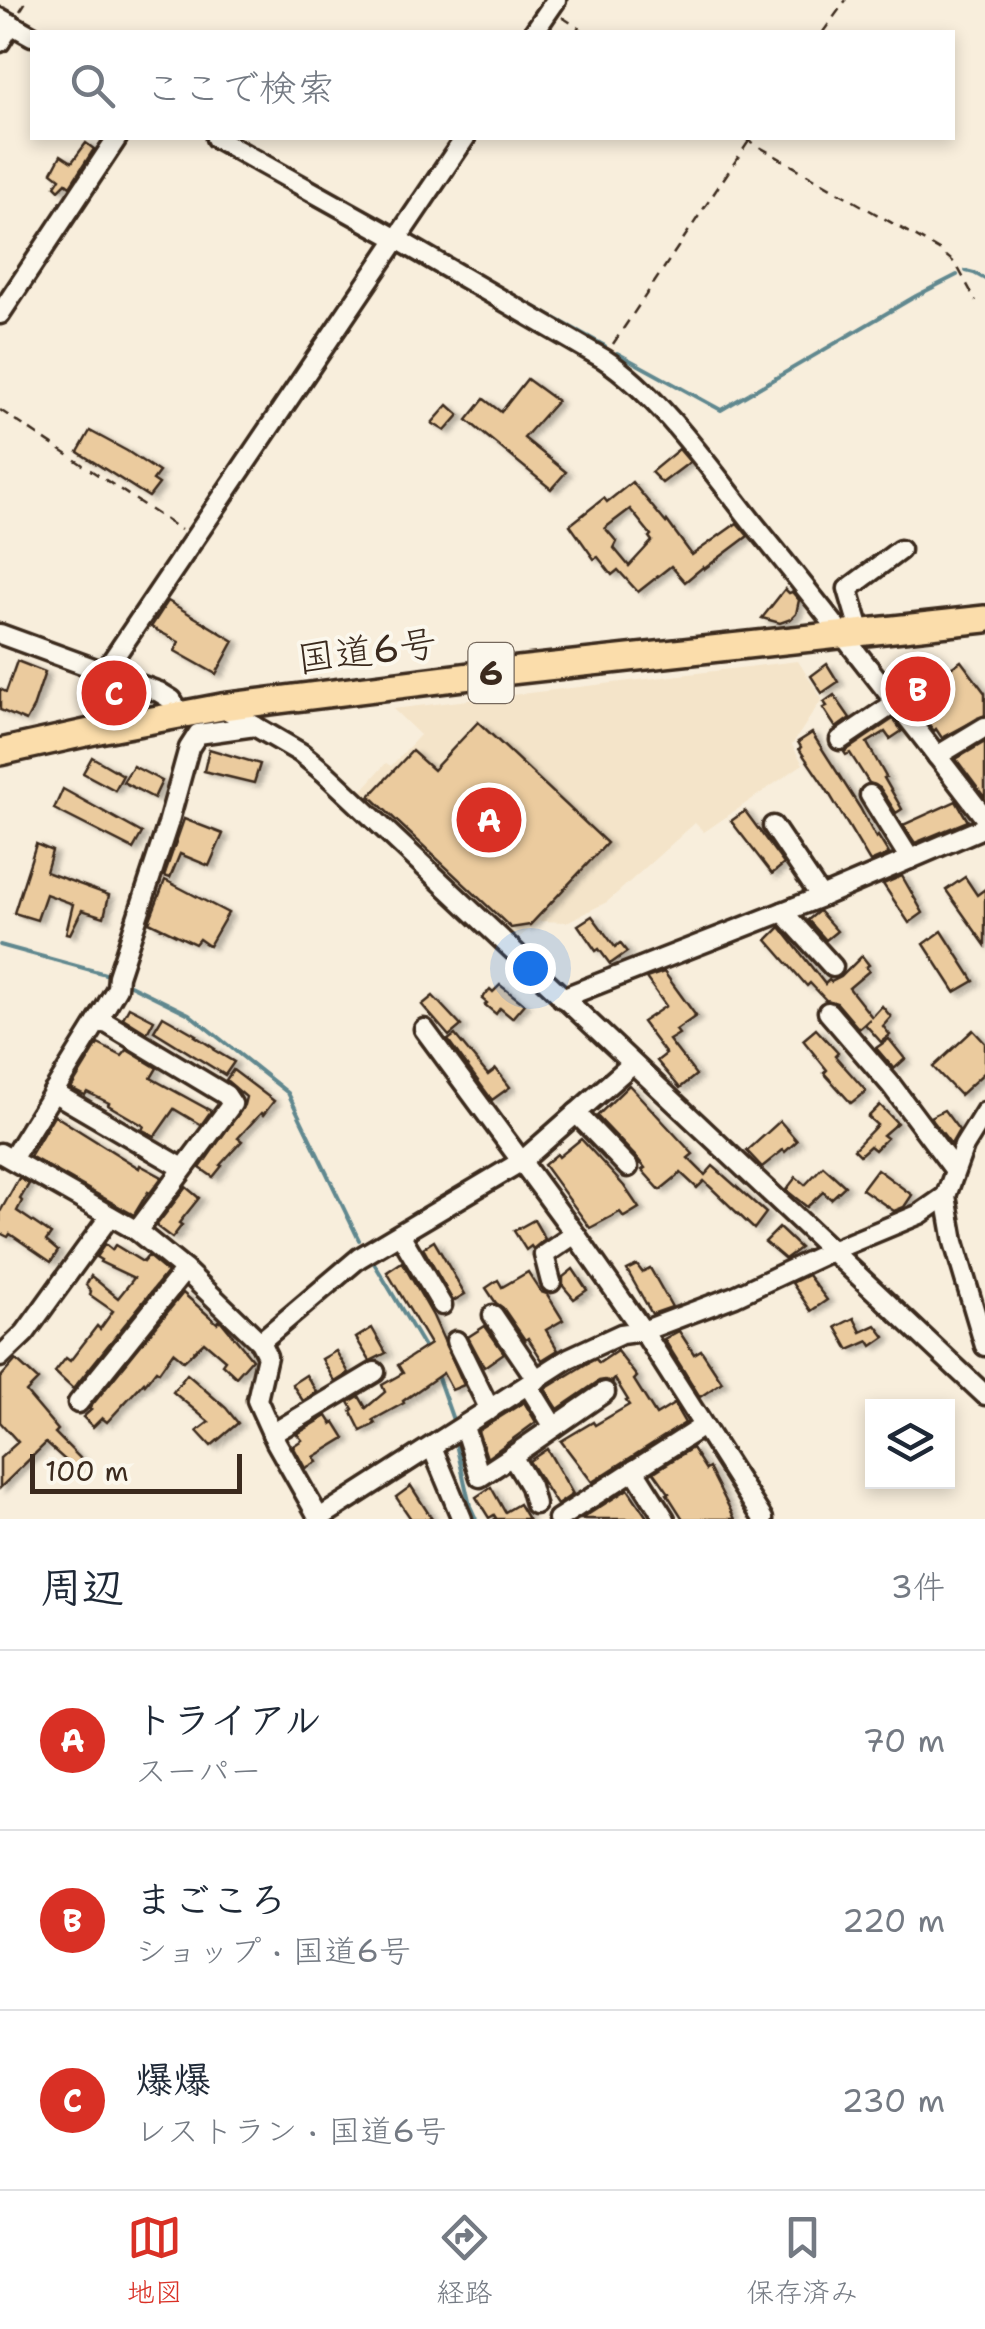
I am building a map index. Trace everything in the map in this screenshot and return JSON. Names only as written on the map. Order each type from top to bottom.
[{"type":"highway","name":"国道6号","points":[[0,752],[222,707],[985,619]]},
{"type":"street","points":[[535,30],[553,5]]},
{"type":"street","points":[[0,42],[6,21],[30,35]]},
{"type":"street","points":[[0,314],[117,140]]},
{"type":"street","points":[[220,140],[604,359],[642,392],[852,634],[896,703],[985,818]]},
{"type":"street","points":[[105,671],[463,140]]},
{"type":"street","points":[[852,634],[848,590],[900,550]]},
{"type":"street","points":[[0,634],[159,692],[172,700],[180,714]]},
{"type":"street","points":[[840,740],[896,703]]},
{"type":"street","points":[[222,707],[302,753],[324,772],[985,1395]]},
{"type":"street","points":[[256,726],[198,734],[189,748],[116,988],[53,1092],[6,1156],[137,1232],[184,1270],[260,1342],[267,1356],[257,1400],[318,1519],[570,1358],[621,1334],[643,1332],[735,1296],[920,1214],[946,1196]]},
{"type":"street","points":[[936,756],[985,726]]},
{"type":"street","points":[[870,795],[910,859]]},
{"type":"street","points":[[773,826],[821,896]]},
{"type":"street","points":[[562,998],[783,912],[985,827]]},
{"type":"street","points":[[783,912],[833,967]]},
{"type":"street","points":[[828,1012],[891,1085],[954,1170]]},
{"type":"street","points":[[98,1022],[108,1024],[226,1095],[232,1104],[137,1232]]},
{"type":"street","points":[[424,1029],[643,1332],[762,1519]]},
{"type":"street","points":[[260,1342],[359,1258],[522,1161],[632,1064]]},
{"type":"street","points":[[53,1092],[183,1168]]},
{"type":"street","points":[[576,1112],[628,1166]]},
{"type":"street","points":[[985,1112],[964,1146],[946,1196],[954,1242],[985,1346]]},
{"type":"street","points":[[0,1357],[35,1320],[110,1216]]},
{"type":"street","points":[[400,1234],[442,1305]]},
{"type":"street","points":[[550,1282],[544,1255],[575,1234]]},
{"type":"street","points":[[78,1403],[184,1270]]},
{"type":"street","points":[[493,1315],[554,1427]]},
{"type":"street","points":[[456,1341],[490,1410]]},
{"type":"street","points":[[272,1434],[375,1372]]},
{"type":"street","points":[[464,1427],[480,1477],[605,1392]]},
{"type":"street","points":[[565,1517],[703,1426]]},
{"type":"street","points":[[432,1447],[462,1519]]},
{"type":"street","points":[[512,1456],[530,1486],[535,1504]]},
{"type":"street","points":[[634,1470],[665,1519]]},
{"type":"path","points":[[824,30],[846,0]]},
{"type":"path","points":[[553,5],[583,30]]},
{"type":"path","points":[[604,359],[747,140]]},
{"type":"path","points":[[750,140],[939,250],[956,264],[976,301]]},
{"type":"path","points":[[0,410],[194,539]]},
{"type":"shaded area","points":[[798,661],[822,699],[792,745],[803,764],[704,832],[695,823],[607,902],[567,922],[539,921],[514,942],[358,795],[386,763],[391,766],[420,735],[393,709]]},
{"type":"building","points":[[86,143],[94,149],[70,186],[66,183],[59,190],[55,186],[60,178],[52,172],[61,155],[72,162]]},
{"type":"building","points":[[527,379],[557,401],[524,438],[566,472],[551,489],[467,420],[484,399],[501,412]]},
{"type":"building","points":[[448,405],[459,415],[445,431],[432,423]]},
{"type":"building","points":[[90,431],[159,472],[153,480],[159,484],[149,497],[78,452]]},
{"type":"building","points":[[679,449],[690,462],[662,483],[651,472]]},
{"type":"building","points":[[632,482],[692,555],[737,523],[748,536],[685,582],[671,566],[638,592],[618,570],[612,575],[598,557],[594,559],[570,525],[604,498],[607,502]],"holes":[[[630,509],[652,541],[629,566],[614,548],[617,542],[605,528]]]},
{"type":"building","points":[[785,589],[799,600],[796,614],[780,623],[762,618]]},
{"type":"building","points":[[168,601],[234,641],[216,674],[175,651],[179,642],[151,627]]},
{"type":"building","points":[[17,661],[45,672],[26,721],[0,710],[0,689],[6,692]]},
{"type":"building","points":[[961,661],[985,693],[985,715],[942,738],[905,694],[901,680],[945,672]]},
{"type":"building","points":[[827,664],[838,682],[822,693],[811,676]]},
{"type":"building","points":[[834,695],[850,718],[836,728],[823,708],[827,706],[824,702]]},
{"type":"building","points":[[893,719],[902,731],[890,739],[885,732],[867,743],[902,809],[896,813],[880,788],[869,783],[850,753],[844,752]]},
{"type":"building","points":[[478,722],[607,843],[530,925],[511,928],[370,796],[412,751],[433,770]]},
{"type":"building","points":[[812,733],[889,854],[870,862],[799,749],[798,742]]},
{"type":"building","points":[[985,742],[985,798],[956,759]]},
{"type":"building","points":[[209,749],[260,764],[254,783],[204,771]]},
{"type":"building","points":[[92,757],[123,775],[115,790],[83,773]]},
{"type":"building","points":[[133,766],[162,781],[154,798],[123,782]]},
{"type":"building","points":[[63,789],[142,833],[133,849],[54,809]]},
{"type":"building","points":[[956,801],[968,821],[915,843],[903,825]]},
{"type":"building","points":[[745,811],[784,864],[772,874],[731,821]]},
{"type":"building","points":[[184,819],[223,834],[209,866],[180,854],[170,878],[164,876]]},
{"type":"building","points":[[36,844],[52,851],[46,872],[109,895],[104,917],[82,910],[70,934],[66,933],[73,904],[46,894],[37,920],[14,913]]},
{"type":"building","points":[[902,876],[923,913],[909,923],[883,884]]},
{"type":"building","points":[[965,877],[977,895],[985,889],[985,945],[946,890]]},
{"type":"building","points":[[165,880],[228,913],[209,946],[199,939],[195,944],[149,922]]},
{"type":"building","points":[[819,911],[837,931],[826,940],[808,920]]},
{"type":"building","points":[[592,916],[615,947],[620,943],[627,952],[610,964],[578,925]]},
{"type":"building","points":[[780,927],[825,984],[841,977],[862,956],[869,971],[849,988],[872,1017],[882,1006],[891,1017],[883,1026],[890,1035],[881,1042],[865,1024],[870,1019],[859,1029],[837,1003],[826,1000],[810,983],[807,986],[767,940]]},
{"type":"building","points":[[942,931],[974,981],[955,992],[924,944]]},
{"type":"building","points":[[664,972],[696,1016],[669,1040],[696,1075],[680,1088],[657,1061],[666,1054],[642,1022],[666,1006],[646,978]]},
{"type":"building","points":[[500,985],[524,1004],[512,1018],[500,1008],[496,1014],[482,999]]},
{"type":"building","points":[[433,996],[461,1026],[449,1036],[422,1005]]},
{"type":"building","points":[[129,1007],[154,1020],[147,1033],[123,1018]]},
{"type":"building","points":[[163,1016],[234,1062],[225,1075],[154,1031]]},
{"type":"building","points":[[816,1029],[866,1091],[851,1103],[824,1073],[827,1070],[803,1040]]},
{"type":"building","points":[[973,1030],[985,1043],[985,1072],[960,1095],[933,1067]]},
{"type":"building","points":[[455,1035],[488,1075],[496,1069],[510,1087],[492,1100],[448,1040]]},
{"type":"building","points":[[889,1039],[905,1059],[894,1069],[876,1048]]},
{"type":"building","points":[[98,1044],[122,1056],[127,1050],[157,1068],[151,1078],[211,1111],[201,1125],[174,1109],[155,1136],[109,1103],[71,1088]]},
{"type":"building","points":[[233,1070],[274,1101],[238,1138],[242,1141],[213,1177],[200,1168],[246,1097],[226,1080]]},
{"type":"building","points":[[629,1085],[693,1154],[688,1158],[705,1175],[713,1166],[766,1213],[754,1229],[704,1181],[697,1188],[681,1173],[660,1190],[642,1170],[645,1168],[637,1158],[597,1116]]},
{"type":"building","points":[[880,1105],[897,1123],[883,1135],[887,1138],[875,1150],[870,1146],[860,1155],[854,1149],[877,1125],[868,1117]]},
{"type":"building","points":[[944,1110],[959,1130],[951,1144],[930,1117]]},
{"type":"building","points":[[54,1115],[139,1168],[140,1165],[162,1177],[134,1215],[30,1156]]},
{"type":"building","points":[[780,1121],[797,1141],[762,1167],[747,1151]]},
{"type":"building","points":[[581,1139],[639,1208],[624,1217],[620,1212],[590,1228],[544,1165]]},
{"type":"building","points":[[823,1166],[845,1186],[831,1199],[823,1192],[807,1207],[786,1190],[796,1177],[805,1185]]},
{"type":"building","points":[[877,1169],[912,1195],[904,1207],[894,1211],[862,1189]]},
{"type":"building","points":[[19,1178],[29,1184],[17,1211],[51,1234],[46,1241],[58,1251],[51,1262],[10,1234],[8,1237],[0,1233],[0,1212]]},
{"type":"building","points":[[186,1187],[199,1198],[172,1238],[156,1226]]},
{"type":"building","points":[[534,1220],[545,1239],[526,1250],[514,1231]]},
{"type":"building","points":[[779,1228],[800,1248],[785,1259],[765,1242]]},
{"type":"building","points":[[434,1241],[465,1294],[453,1301],[423,1248]]},
{"type":"building","points":[[105,1244],[112,1250],[115,1245],[143,1262],[148,1256],[167,1272],[73,1389],[55,1372],[66,1358],[70,1361],[113,1311],[90,1295],[86,1285],[91,1276],[118,1298],[134,1278],[100,1262],[96,1257]]},
{"type":"building","points":[[402,1262],[433,1316],[464,1385],[452,1390],[443,1373],[361,1431],[349,1402],[359,1396],[366,1408],[385,1392],[382,1385],[403,1373],[398,1365],[430,1344],[387,1272]]},
{"type":"building","points":[[637,1265],[642,1272],[650,1268],[672,1307],[652,1314],[627,1270]]},
{"type":"building","points":[[573,1269],[587,1290],[574,1299],[563,1286],[563,1277]]},
{"type":"building","points":[[528,1272],[563,1320],[546,1330],[558,1350],[542,1360],[486,1288],[498,1280],[502,1287]]},
{"type":"building","points":[[808,1275],[827,1300],[811,1311],[792,1283]]},
{"type":"building","points":[[183,1293],[217,1323],[220,1320],[252,1359],[236,1377],[222,1364],[225,1360],[204,1342],[184,1361],[173,1352],[159,1372],[156,1370],[107,1422],[102,1418],[93,1427],[83,1417]]},
{"type":"building","points":[[854,1318],[861,1332],[876,1325],[885,1337],[872,1346],[869,1341],[849,1350],[836,1327]]},
{"type":"building","points":[[485,1326],[504,1353],[484,1367],[468,1337]]},
{"type":"building","points":[[372,1328],[386,1353],[370,1361],[356,1338]]},
{"type":"building","points":[[679,1331],[694,1354],[701,1350],[722,1382],[700,1397],[664,1339]]},
{"type":"building","points":[[336,1351],[349,1373],[335,1382],[322,1359]]},
{"type":"building","points":[[617,1351],[637,1377],[634,1380],[656,1415],[674,1404],[685,1423],[592,1482],[561,1441],[629,1405],[628,1400],[615,1379],[599,1381],[558,1409],[545,1389]]},
{"type":"building","points":[[16,1360],[38,1380],[26,1392],[58,1430],[55,1433],[81,1459],[74,1468],[46,1443],[0,1488],[0,1458],[18,1442],[0,1422],[0,1378]]},
{"type":"building","points":[[187,1374],[238,1423],[211,1446],[197,1431],[209,1422],[173,1392]]},
{"type":"building","points":[[306,1375],[317,1392],[303,1401],[292,1384]]},
{"type":"building","points":[[524,1402],[536,1422],[487,1458],[478,1431]]},
{"type":"building","points":[[327,1416],[345,1438],[314,1457],[317,1462],[305,1468],[293,1446],[302,1440],[297,1434]]},
{"type":"building","points":[[692,1448],[706,1470],[709,1468],[735,1519],[683,1519],[667,1494],[654,1472]]},
{"type":"building","points":[[547,1449],[573,1494],[557,1505],[529,1461]]},
{"type":"building","points":[[411,1486],[432,1519],[411,1519],[396,1497]]},
{"type":"building","points":[[491,1487],[505,1512],[519,1504],[528,1519],[494,1519],[494,1515],[489,1518],[476,1497]]},
{"type":"building","points":[[628,1489],[648,1519],[581,1519]]},
{"type":"waterway","points":[[461,266],[605,346]]},
{"type":"waterway","points":[[966,271],[985,279]]},
{"type":"waterway","points":[[617,353],[721,410],[957,275]]},
{"type":"waterway","points":[[0,945],[109,975]]},
{"type":"waterway","points":[[126,983],[189,1014],[288,1093],[359,1240]]},
{"type":"waterway","points":[[374,1263],[426,1350]]},
{"type":"waterway","points":[[436,1372],[453,1420]]},
{"type":"waterway","points":[[456,1444],[476,1519]]},
{"type":"place","name":"まごころ","points":[[918,689]]},
{"type":"place","name":"爆爆","points":[[114,693]]},
{"type":"place","name":"トライアル","points":[[489,820]]}]
